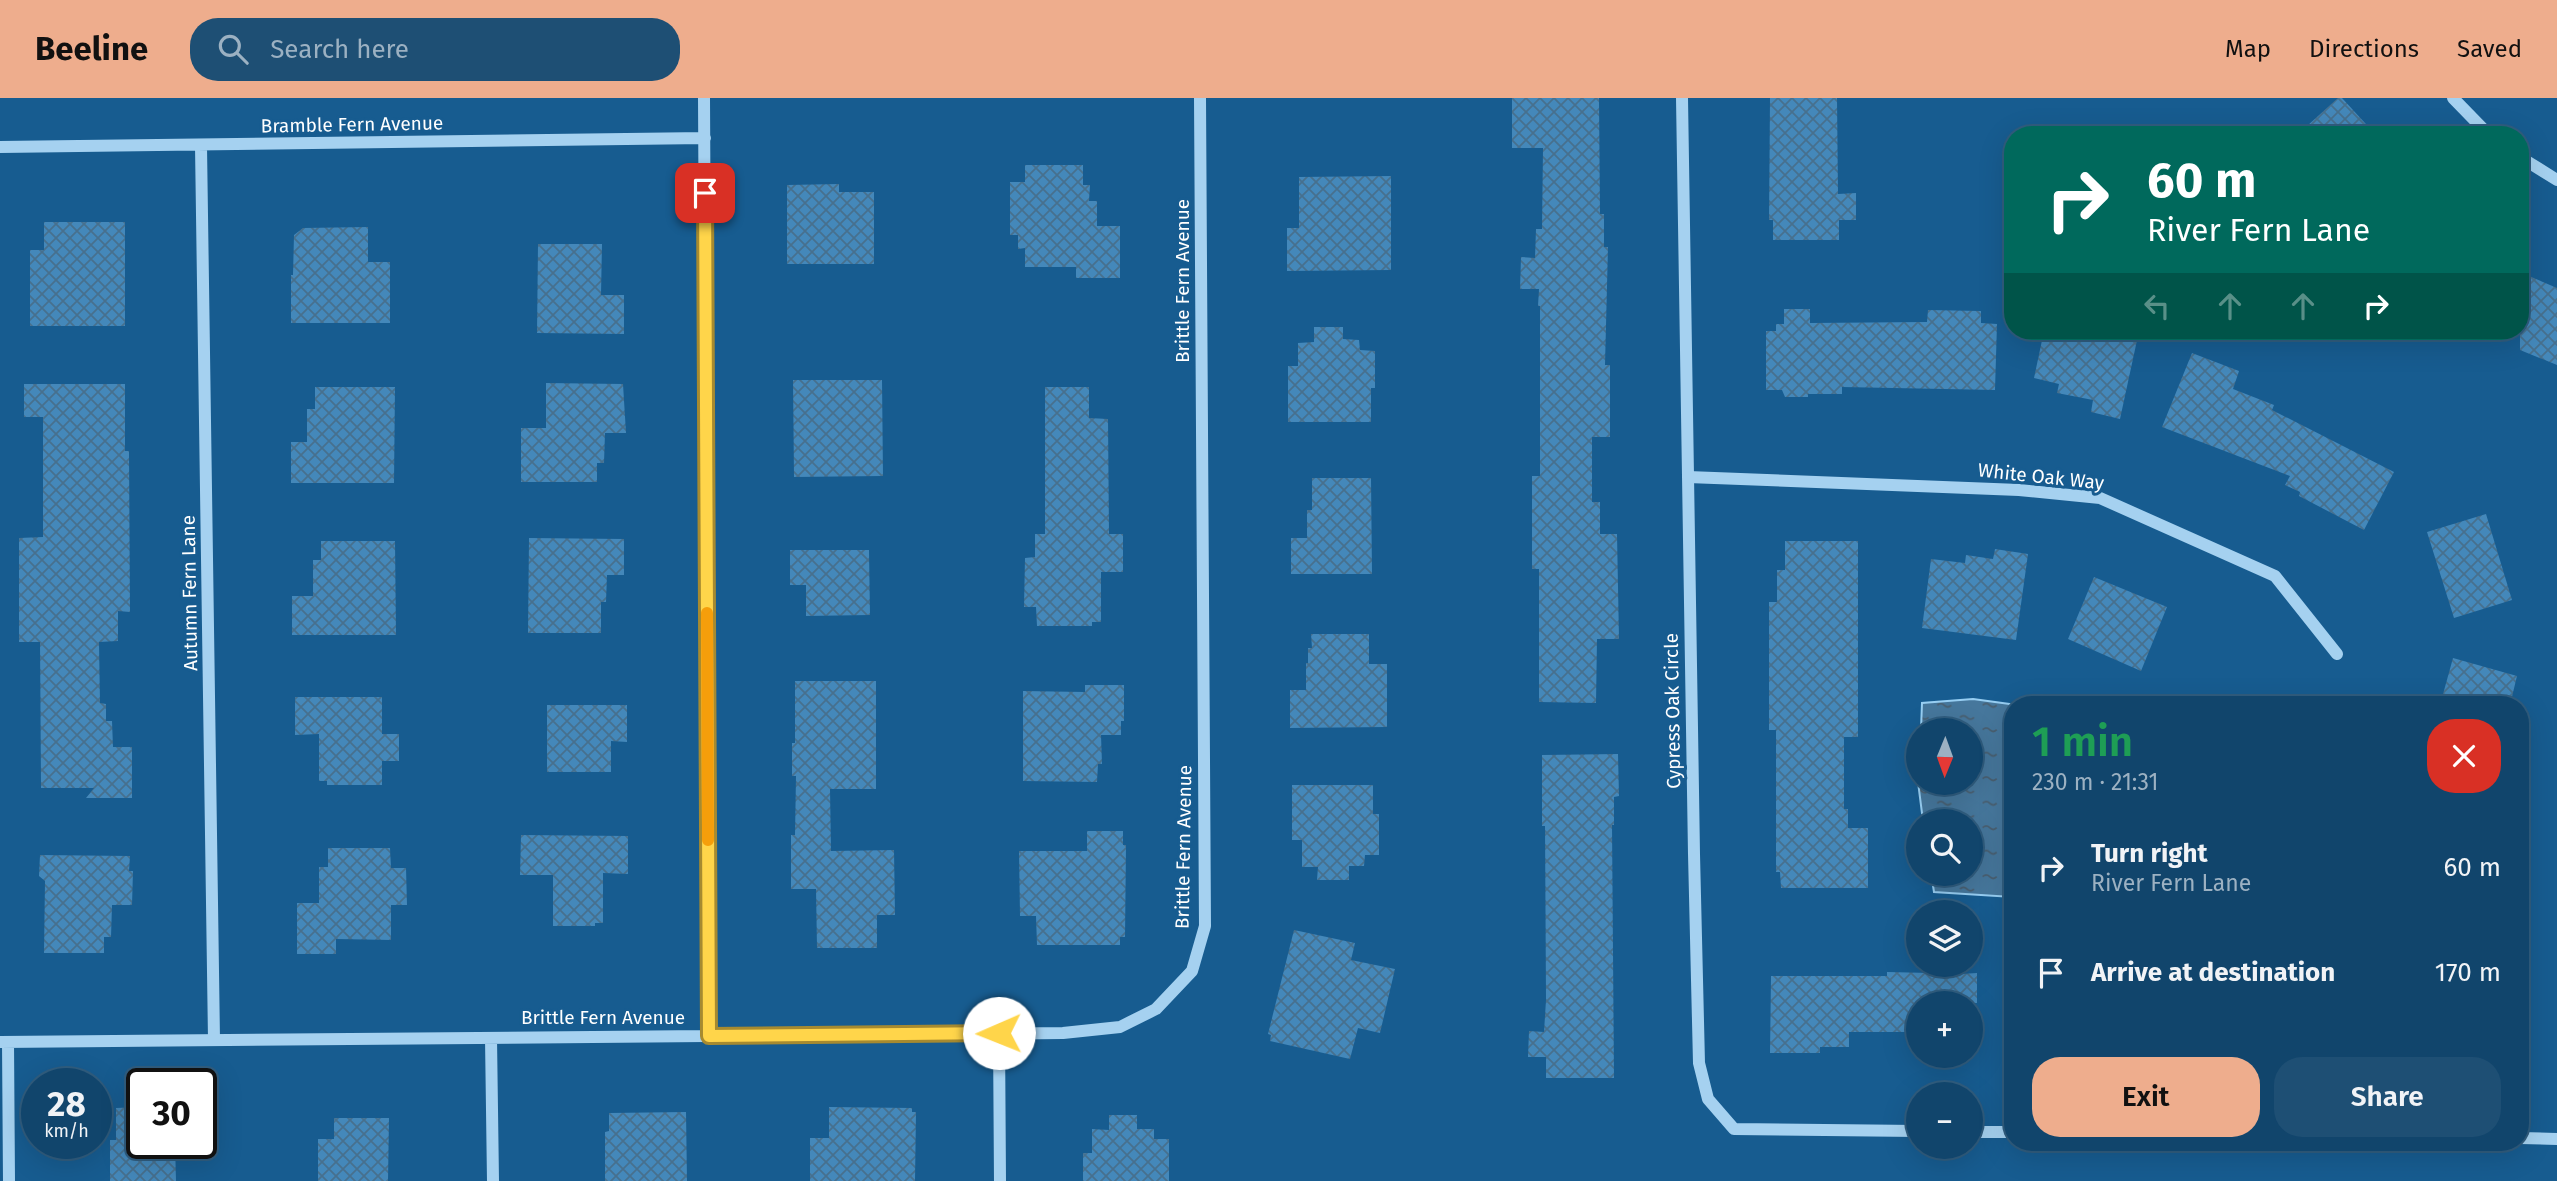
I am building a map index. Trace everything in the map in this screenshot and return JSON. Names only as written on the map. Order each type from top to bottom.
[{"type":"street","points":[[704,98],[709,1036]]},
{"type":"street","name":"Brittle Fern Avenue","points":[[4,1042],[1063,1032],[1120,1027],[1156,1009],[1192,971],[1205,926],[1200,98]]},
{"type":"street","name":"Cypress Oak Circle","points":[[1682,98],[1699,1063],[1708,1099],[1734,1129],[1906,1131]]},
{"type":"street","points":[[2454,98],[2480,126]]},
{"type":"street","name":"Bramble Fern Avenue","points":[[0,147],[705,138]]},
{"type":"street","name":"Autumn Fern Lane","points":[[201,146],[214,1040]]},
{"type":"street","points":[[2529,163],[2557,180]]},
{"type":"street","name":"White Oak Way","points":[[1688,477],[2019,490],[2100,498],[2275,576],[2337,654]]},
{"type":"street","points":[[999,1033],[1000,1181]]},
{"type":"street","points":[[491,1038],[493,1181]]},
{"type":"street","points":[[4,1042],[9,1181]]},
{"type":"street","points":[[1983,1132],[2004,1132]]},
{"type":"street","points":[[2529,1138],[2557,1139]]},
{"type":"water","points":[[1973,699],[2004,703],[2004,896],[1934,892],[1933,886],[1983,886],[1983,809],[1921,809],[1920,795],[1983,795],[1983,718],[1921,718],[1922,703]]},
{"type":"building","points":[[1512,98],[1599,98],[1600,214],[1604,214],[1604,247],[1608,247],[1605,365],[1610,365],[1610,437],[1592,437],[1592,502],[1600,502],[1600,534],[1617,534],[1619,639],[1597,639],[1596,703],[1539,702],[1539,569],[1532,569],[1532,476],[1540,476],[1540,306],[1539,289],[1520,289],[1521,257],[1535,258],[1536,229],[1542,229],[1543,148],[1512,148]]},
{"type":"building","points":[[1770,98],[1837,98],[1838,194],[1856,193],[1856,220],[1839,220],[1839,240],[1773,240],[1773,220],[1769,220]]},
{"type":"building","points":[[2338,98],[2342,98],[2368,126],[2307,126]]},
{"type":"building","points":[[1025,165],[1083,165],[1083,185],[1090,185],[1089,201],[1097,201],[1097,226],[1120,226],[1120,278],[1076,278],[1076,267],[1025,267],[1025,248],[1018,249],[1018,235],[1010,235],[1010,182],[1025,182]]},
{"type":"building","points":[[1391,176],[1391,270],[1287,271],[1287,228],[1299,228],[1299,177]]},
{"type":"building","points":[[839,184],[839,192],[874,192],[874,264],[787,264],[787,185]]},
{"type":"building","points":[[44,222],[125,222],[125,326],[30,326],[30,250],[44,250]]},
{"type":"building","points":[[368,227],[368,262],[390,262],[390,323],[291,323],[294,235],[303,228]]},
{"type":"building","points":[[538,244],[602,244],[601,295],[624,295],[624,334],[537,333]]},
{"type":"building","points":[[2529,276],[2557,288],[2557,365],[2520,350],[2520,340],[2529,340]]},
{"type":"building","points":[[1784,309],[1810,309],[1810,323],[1927,322],[1928,310],[1981,311],[1981,323],[1997,324],[1995,390],[1842,387],[1842,394],[1785,397],[1782,390],[1766,390],[1766,331],[1776,331],[1776,324],[1784,324]]},
{"type":"building","points":[[1314,327],[1343,327],[1343,339],[1359,340],[1360,350],[1375,351],[1371,422],[1288,422],[1288,366],[1298,366],[1298,343],[1314,342]]},
{"type":"building","points":[[2042,340],[2137,340],[2120,419],[2091,412],[2093,400],[2057,393],[2059,384],[2034,378]]},
{"type":"building","points":[[2192,353],[2239,371],[2233,389],[2274,405],[2272,410],[2394,472],[2364,530],[2299,496],[2300,492],[2285,485],[2290,476],[2162,427]]},
{"type":"building","points":[[793,380],[882,380],[883,476],[794,477]]},
{"type":"building","points":[[546,383],[623,384],[626,433],[605,433],[604,463],[597,463],[597,482],[521,482],[521,428],[546,428]]},
{"type":"building","points":[[24,384],[125,384],[125,451],[129,451],[130,612],[118,611],[118,641],[99,642],[100,703],[106,704],[106,721],[112,721],[113,747],[132,747],[132,798],[86,798],[94,788],[41,788],[40,642],[19,642],[19,538],[43,537],[43,417],[24,417]]},
{"type":"building","points":[[315,387],[395,387],[394,483],[291,483],[291,442],[307,442],[307,409],[315,409]]},
{"type":"building","points":[[1045,387],[1089,387],[1089,418],[1108,419],[1109,534],[1123,534],[1123,572],[1101,572],[1101,622],[1092,622],[1092,626],[1037,626],[1036,607],[1024,607],[1025,558],[1035,557],[1035,534],[1045,534]]},
{"type":"building","points":[[1312,478],[1371,478],[1372,574],[1291,574],[1291,538],[1307,538],[1307,510],[1312,510]]},
{"type":"building","points":[[2486,514],[2512,600],[2454,618],[2427,532]]},
{"type":"building","points":[[529,538],[624,539],[624,575],[607,575],[606,602],[601,602],[601,633],[528,633]]},
{"type":"building","points":[[321,541],[395,541],[396,635],[292,635],[292,596],[313,596],[313,560],[321,560]]},
{"type":"building","points":[[1785,541],[1858,541],[1858,737],[1844,737],[1844,809],[1848,809],[1848,828],[1868,828],[1868,888],[1781,888],[1780,872],[1776,872],[1776,730],[1769,730],[1769,602],[1777,602],[1777,570],[1785,570]]},
{"type":"building","points":[[1995,549],[2028,554],[2016,640],[1922,628],[1931,559],[1965,563],[1966,555],[1993,559]]},
{"type":"building","points":[[790,550],[869,550],[870,615],[806,616],[806,585],[790,585]]},
{"type":"building","points":[[2094,577],[2167,607],[2141,671],[2068,639]]},
{"type":"building","points":[[1311,634],[1369,634],[1369,664],[1387,664],[1387,727],[1290,728],[1290,690],[1306,690],[1306,663],[1308,648],[1312,648]]},
{"type":"building","points":[[2453,658],[2517,676],[2512,696],[2442,696]]},
{"type":"building","points":[[795,681],[876,681],[876,789],[830,789],[831,851],[894,850],[895,915],[877,915],[877,948],[817,948],[816,889],[791,889],[791,835],[795,835],[796,776],[792,776],[792,743],[795,743]]},
{"type":"building","points":[[1085,685],[1124,685],[1124,721],[1121,721],[1121,735],[1101,735],[1102,764],[1098,764],[1097,782],[1023,781],[1023,691],[1085,692]]},
{"type":"building","points":[[295,697],[382,697],[382,734],[399,734],[399,761],[382,761],[382,785],[327,785],[327,781],[319,781],[319,734],[295,735]]},
{"type":"building","points":[[547,705],[627,705],[627,742],[611,741],[611,772],[547,772]]},
{"type":"building","points":[[1618,754],[1619,796],[1614,797],[1612,825],[1614,1078],[1546,1078],[1546,1057],[1528,1057],[1529,1031],[1544,1032],[1546,1000],[1542,755]]},
{"type":"building","points":[[1292,785],[1373,785],[1373,814],[1379,814],[1379,855],[1365,855],[1364,866],[1349,866],[1349,880],[1317,880],[1318,867],[1302,867],[1302,840],[1292,840]]},
{"type":"building","points":[[1087,831],[1123,831],[1123,845],[1126,845],[1125,937],[1120,937],[1120,945],[1037,945],[1036,916],[1020,916],[1019,851],[1087,851]]},
{"type":"building","points":[[521,835],[628,836],[628,874],[603,873],[603,923],[595,923],[595,926],[553,926],[553,875],[520,875]]},
{"type":"building","points":[[328,848],[390,848],[391,868],[406,868],[407,905],[391,905],[391,940],[336,939],[336,954],[297,954],[297,903],[319,903],[319,867],[328,867]]},
{"type":"building","points":[[40,855],[130,856],[129,871],[133,871],[132,905],[112,905],[111,937],[104,937],[104,953],[44,953],[45,881],[39,876]]},
{"type":"building","points":[[1294,930],[1355,943],[1351,960],[1395,969],[1380,1033],[1358,1028],[1350,1059],[1270,1041],[1271,1035],[1268,1034]]},
{"type":"building","points":[[1887,972],[1906,972],[1906,977],[1977,977],[1977,991],[1906,991],[1906,1032],[1849,1032],[1849,1047],[1820,1047],[1820,1053],[1770,1053],[1771,976],[1887,976]]},
{"type":"building","points":[[829,1107],[912,1108],[912,1112],[916,1112],[915,1181],[810,1181],[810,1138],[829,1138]]},
{"type":"building","points":[[116,1108],[126,1108],[126,1159],[175,1159],[176,1181],[110,1181],[112,1140],[116,1140]]},
{"type":"building","points":[[686,1112],[687,1181],[605,1181],[605,1132],[609,1131],[609,1113]]},
{"type":"building","points":[[1109,1115],[1137,1115],[1137,1129],[1154,1129],[1154,1139],[1169,1139],[1169,1181],[1083,1181],[1083,1153],[1092,1153],[1092,1129],[1109,1130]]},
{"type":"building","points":[[334,1118],[389,1118],[388,1181],[318,1181],[318,1139],[334,1139]]},
{"type":"slow traffic","points":[[707,613],[708,840]]},
{"type":"route","points":[[705,193],[709,1036],[999,1033]]}]
